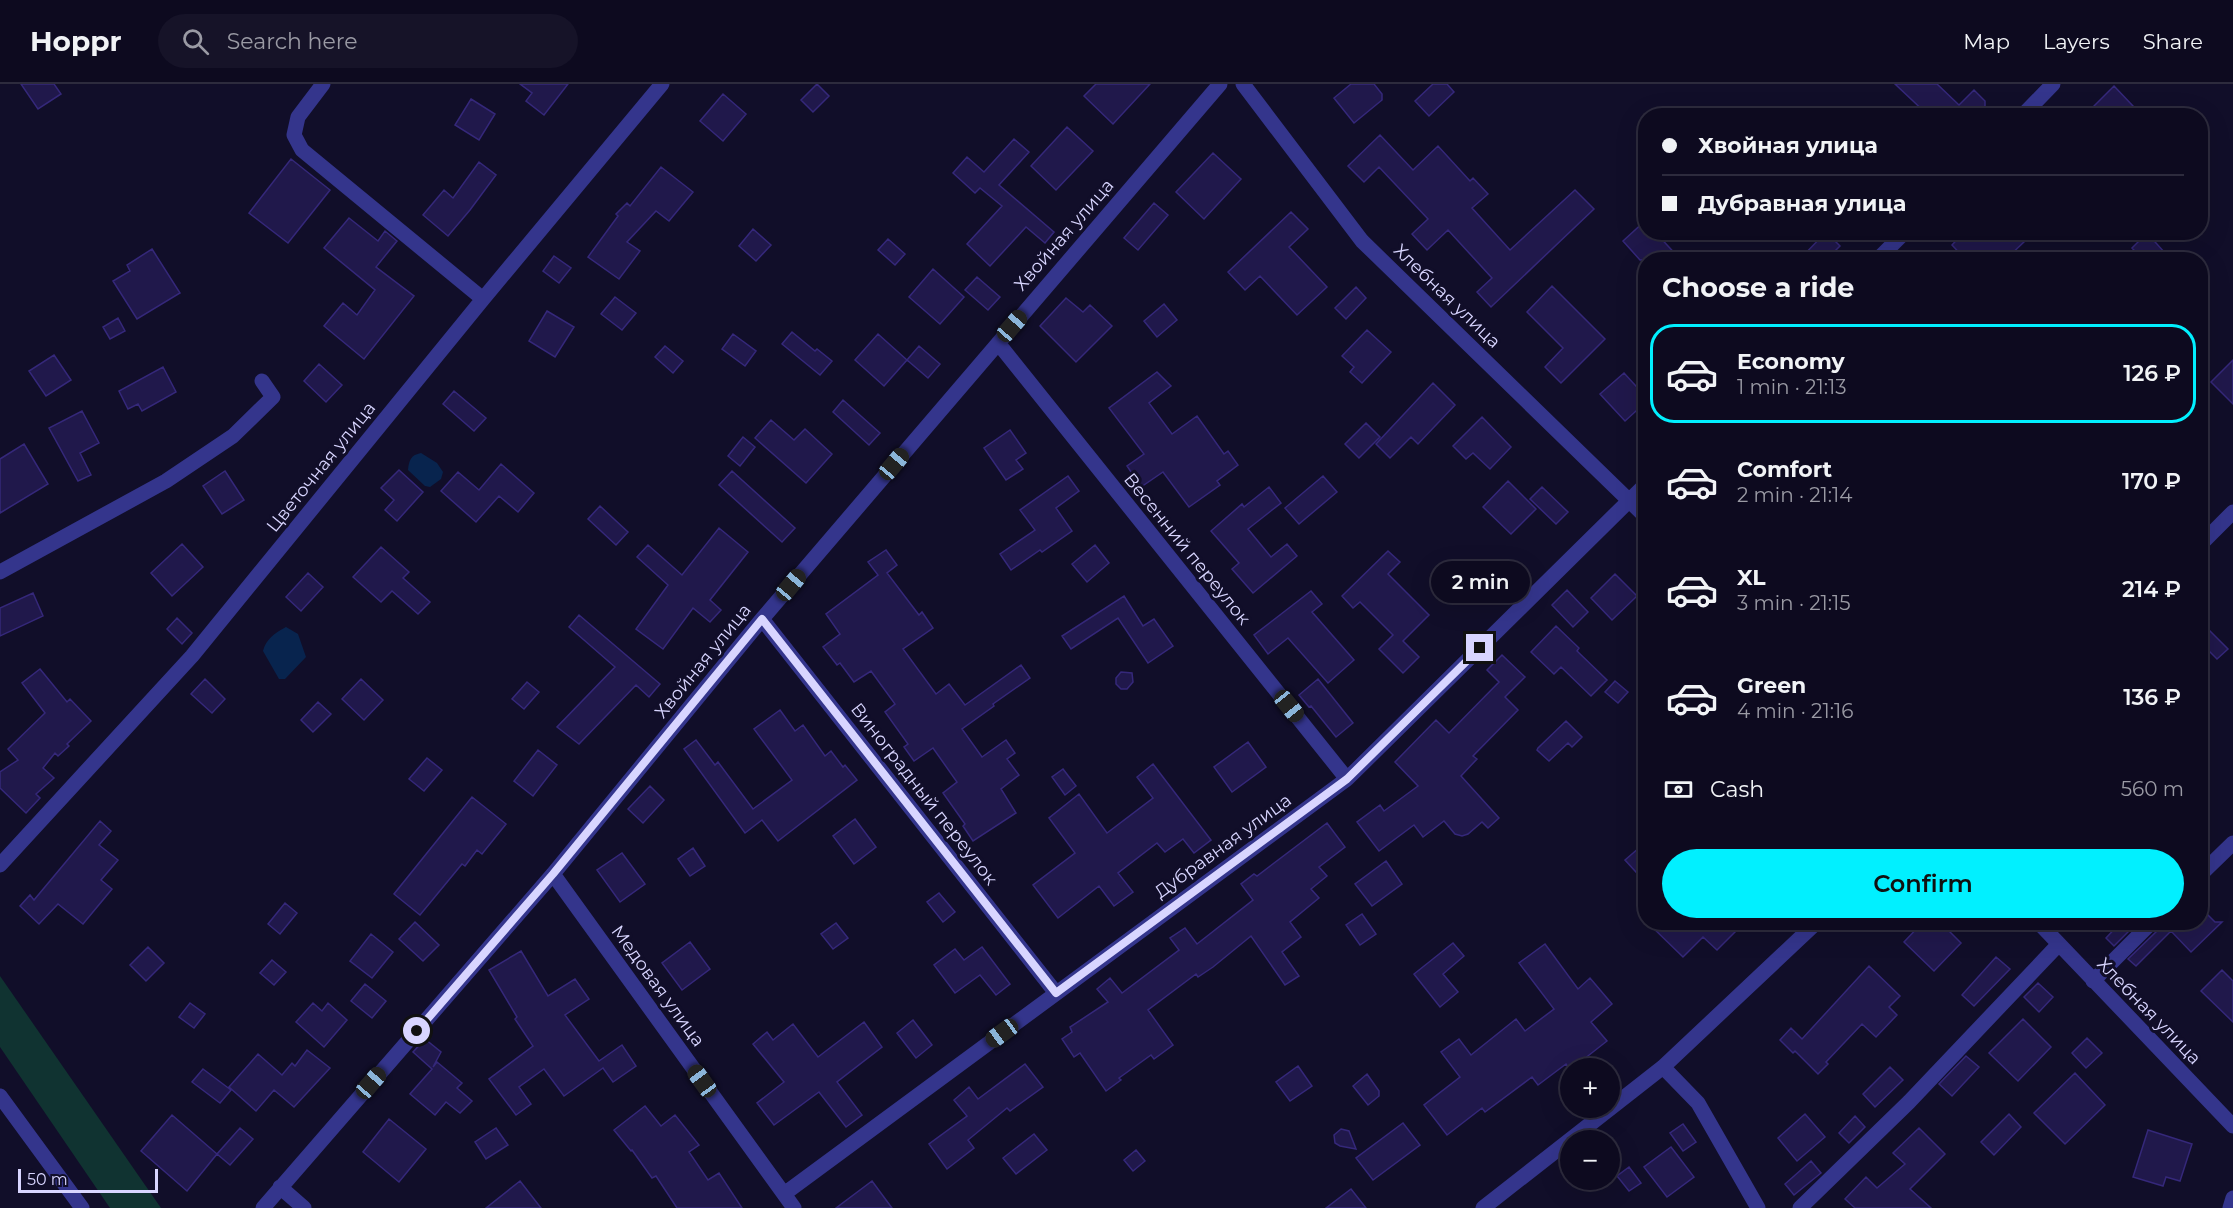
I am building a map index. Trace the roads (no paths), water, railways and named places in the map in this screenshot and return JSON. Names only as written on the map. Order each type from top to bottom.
[{"type":"street","points":[[323,84],[298,117],[294,135],[302,150],[483,299]]},
{"type":"street","name":"Цветочная улица","points":[[0,865],[192,656],[483,299],[662,84]]},
{"type":"street","name":"Хвойная улица","points":[[262,1208],[553,874],[762,619],[1220,84]]},
{"type":"street","name":"Хлебная улица","points":[[1243,84],[1362,241],[1638,509]]},
{"type":"street","points":[[2030,108],[2053,84]]},
{"type":"street","points":[[1885,252],[1897,240]]},
{"type":"street","name":"Весенний переулок","points":[[998,343],[1347,779]]},
{"type":"street","points":[[0,572],[166,481],[232,436],[273,397],[262,381]]},
{"type":"street","name":"Дубравная улица","points":[[784,1194],[1347,779],[1638,492]]},
{"type":"street","points":[[2208,536],[2233,512]]},
{"type":"street","name":"Виноградный переулок","points":[[762,619],[1056,993]]},
{"type":"street","points":[[2208,867],[2233,843]]},
{"type":"street","name":"Медовая улица","points":[[553,874],[794,1208]]},
{"type":"street","points":[[1483,1208],[1663,1067],[1809,930]]},
{"type":"street","name":"Хлебная улица","points":[[2045,930],[2233,1126]]},
{"type":"street","points":[[2092,981],[2144,930]]},
{"type":"street","points":[[1800,1208],[1909,1102],[2058,945]]},
{"type":"street","points":[[1663,1067],[1698,1103],[1758,1208]]},
{"type":"street","points":[[0,1096],[82,1208]]},
{"type":"street","points":[[280,1187],[304,1208]]},
{"type":"street","points":[[2230,1208],[2233,1198]]},
{"type":"water","points":[[421,453],[437,463],[443,472],[441,479],[430,487],[425,486],[408,470],[411,458]]},
{"type":"water","points":[[286,627],[298,634],[306,657],[285,679],[279,679],[263,651],[266,643]]}]
